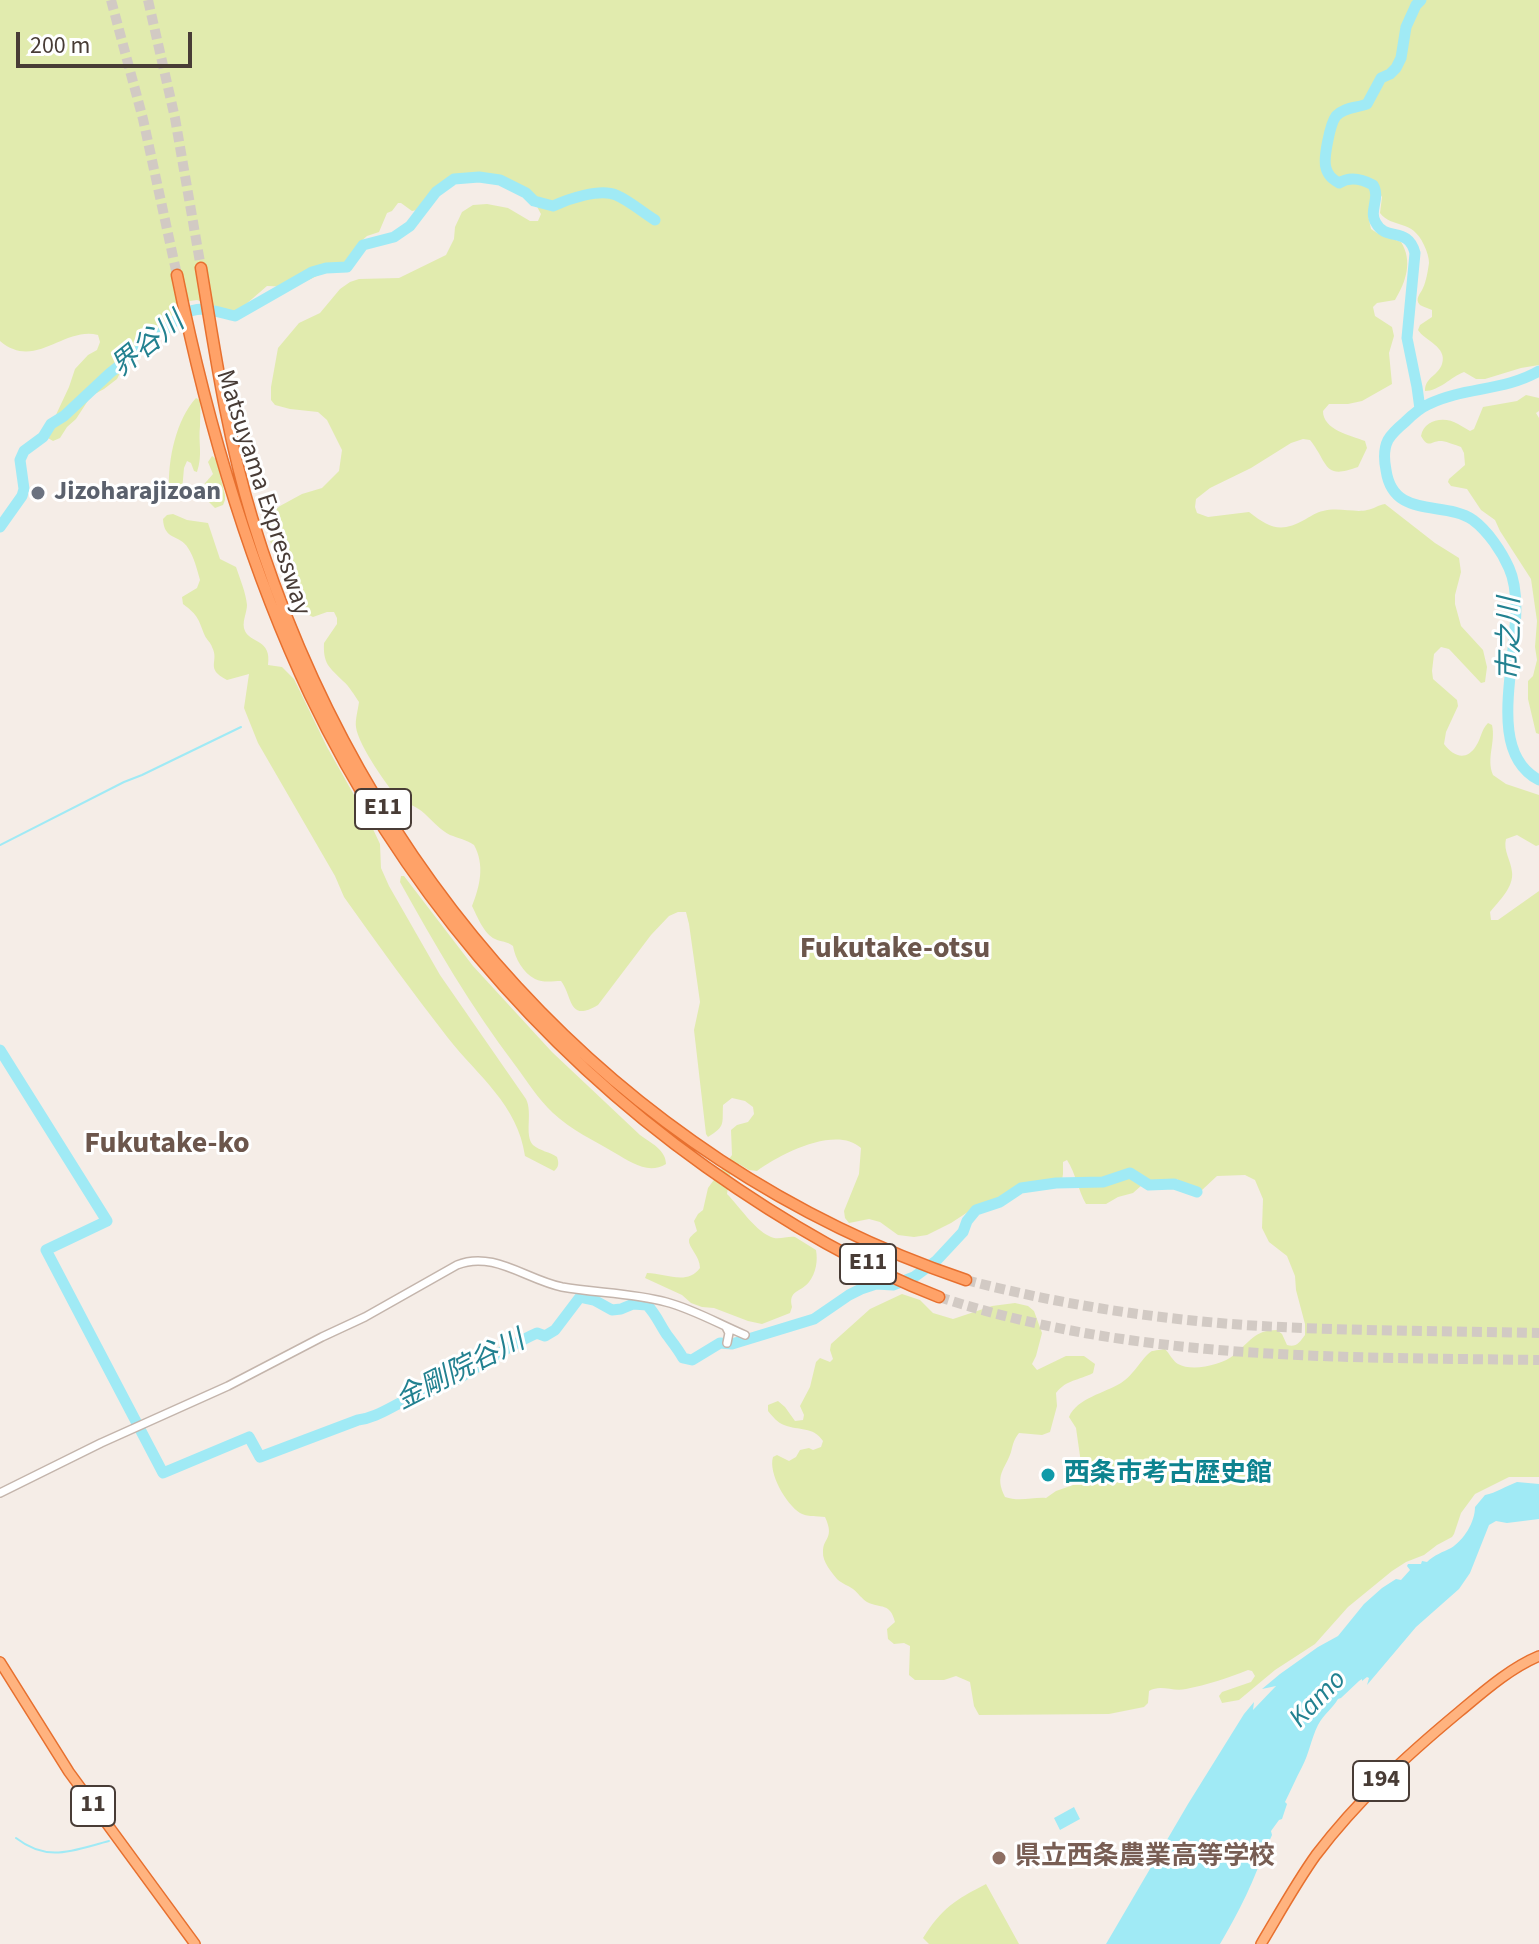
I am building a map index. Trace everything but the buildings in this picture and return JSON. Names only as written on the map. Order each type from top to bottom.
[{"type":"highway","name":"Matsuyama Expressway","points":[[201,268],[220,383],[243,485],[278,595],[342,740],[374,795],[453,911],[511,981],[571,1042],[651,1112],[738,1173],[840,1229],[961,1278]]},
{"type":"highway","name":"Matsuyama Expressway","points":[[177,275],[211,417],[255,560],[297,665],[336,744],[388,835],[458,932],[526,1011],[613,1094],[682,1150],[805,1232],[936,1296]]},
{"type":"highway","name":"194","points":[[1261,1944],[1314,1858],[1392,1769],[1471,1702],[1539,1656]]},
{"type":"highway","name":"11","points":[[0,1662],[75,1781],[195,1944]]},
{"type":"street","points":[[0,1493],[228,1386],[473,1260],[493,1262],[561,1287],[666,1302],[745,1335]]},
{"type":"street","points":[[724,1326],[729,1333],[727,1343]]},
{"type":"green space","points":[[0,0],[1539,0],[1539,365],[1485,379],[1476,379],[1464,372],[1435,389],[1425,391],[1443,358],[1439,348],[1418,330],[1432,317],[1432,310],[1418,301],[1427,276],[1428,254],[1414,231],[1380,213],[1382,197],[1379,192],[1373,192],[1368,215],[1371,229],[1401,242],[1407,257],[1405,279],[1395,300],[1377,303],[1373,307],[1375,316],[1392,327],[1394,336],[1389,353],[1392,384],[1362,401],[1329,404],[1323,411],[1332,427],[1365,441],[1367,448],[1358,467],[1347,471],[1332,470],[1310,440],[1303,439],[1210,488],[1196,499],[1195,507],[1197,513],[1208,517],[1249,512],[1270,525],[1283,527],[1321,512],[1363,511],[1385,504],[1459,558],[1461,572],[1455,604],[1461,626],[1483,650],[1487,667],[1485,682],[1481,683],[1449,649],[1441,647],[1434,654],[1433,679],[1457,700],[1458,706],[1444,744],[1451,752],[1464,756],[1476,746],[1488,723],[1492,725],[1490,762],[1493,775],[1506,784],[1539,795],[1539,845],[1517,835],[1506,839],[1511,883],[1490,912],[1491,920],[1498,920],[1539,891],[1539,1477],[1509,1477],[1475,1494],[1461,1513],[1452,1537],[1392,1571],[1348,1607],[1315,1644],[1275,1670],[1239,1700],[1222,1703],[1219,1696],[1222,1692],[1251,1682],[1255,1676],[1252,1671],[1186,1689],[1153,1689],[1149,1691],[1148,1703],[1144,1707],[1109,1714],[979,1715],[974,1706],[970,1682],[956,1676],[944,1680],[915,1680],[909,1675],[910,1646],[894,1644],[888,1639],[887,1629],[895,1622],[890,1611],[867,1602],[837,1579],[823,1555],[829,1534],[825,1517],[809,1516],[795,1509],[784,1496],[773,1471],[773,1457],[777,1455],[789,1461],[800,1450],[821,1447],[823,1441],[810,1431],[780,1423],[768,1411],[768,1405],[778,1401],[795,1421],[803,1420],[800,1406],[810,1387],[816,1362],[820,1358],[830,1362],[833,1359],[831,1344],[870,1309],[902,1294],[920,1300],[933,1313],[953,1319],[992,1306],[1015,1303],[1028,1306],[1034,1311],[1042,1333],[1032,1364],[1037,1370],[1066,1356],[1084,1356],[1095,1364],[1093,1373],[1069,1383],[1056,1393],[1057,1406],[1050,1432],[1017,1435],[1000,1483],[1005,1497],[1021,1499],[1046,1498],[1079,1483],[1083,1477],[1076,1428],[1069,1417],[1078,1405],[1126,1379],[1152,1351],[1165,1349],[1178,1364],[1199,1367],[1229,1359],[1263,1332],[1277,1330],[1290,1346],[1298,1344],[1305,1335],[1295,1276],[1287,1256],[1269,1242],[1262,1228],[1263,1199],[1255,1180],[1245,1175],[1217,1176],[1202,1190],[1191,1190],[1177,1179],[1150,1182],[1106,1204],[1086,1204],[1067,1160],[1063,1162],[1061,1186],[1052,1188],[1038,1183],[1013,1189],[998,1200],[974,1208],[927,1235],[914,1237],[898,1235],[880,1222],[869,1219],[849,1223],[844,1211],[859,1174],[861,1148],[850,1142],[823,1141],[793,1150],[757,1171],[739,1164],[730,1175],[727,1194],[763,1233],[778,1238],[795,1237],[816,1250],[817,1263],[813,1275],[806,1286],[793,1295],[790,1313],[762,1324],[748,1321],[691,1303],[682,1295],[645,1278],[647,1273],[689,1276],[700,1268],[689,1243],[690,1237],[697,1231],[694,1221],[703,1210],[708,1188],[732,1155],[731,1130],[748,1122],[754,1114],[753,1107],[745,1101],[732,1098],[723,1105],[723,1121],[718,1130],[708,1137],[706,1134],[694,1030],[700,1002],[686,912],[669,916],[598,1005],[588,1010],[576,1010],[561,981],[541,981],[527,973],[513,946],[487,933],[472,906],[480,876],[474,845],[443,831],[416,807],[402,803],[368,755],[356,727],[359,702],[326,661],[324,643],[337,624],[337,618],[334,612],[313,617],[307,614],[300,588],[279,563],[266,526],[267,516],[280,506],[322,488],[339,471],[342,450],[327,420],[318,412],[290,409],[275,405],[271,400],[278,348],[299,323],[320,313],[350,282],[399,278],[446,255],[462,212],[473,205],[508,208],[530,221],[538,221],[541,214],[530,194],[504,178],[463,174],[449,178],[417,210],[412,211],[398,203],[387,213],[379,232],[367,236],[358,244],[346,262],[294,287],[267,286],[233,312],[197,300],[175,309],[168,323],[126,357],[117,379],[91,396],[60,438],[53,441],[47,434],[75,369],[97,350],[100,342],[98,335],[85,334],[25,351],[13,349],[0,341]]},
{"type":"green space","points":[[1526,395],[1539,398],[1539,411],[1536,413],[1539,418],[1539,734],[1536,733],[1528,699],[1528,681],[1533,676],[1537,660],[1537,621],[1531,579],[1495,520],[1481,510],[1467,489],[1451,486],[1448,482],[1465,465],[1461,447],[1442,441],[1428,443],[1421,436],[1426,426],[1441,420],[1470,431],[1474,429],[1483,407],[1517,401]]},
{"type":"green space","points":[[196,398],[200,400],[199,466],[197,472],[194,471],[187,461],[182,491],[174,493],[169,488],[169,477],[175,440],[183,417]]},
{"type":"green space","points":[[212,456],[216,459],[225,495],[223,505],[215,508],[203,496],[205,484],[213,474],[208,462]]},
{"type":"green space","points":[[173,514],[208,523],[220,559],[236,567],[246,600],[245,631],[267,650],[268,665],[282,667],[294,679],[380,844],[381,868],[389,886],[440,975],[526,1099],[530,1141],[557,1157],[558,1165],[554,1171],[525,1156],[521,1138],[505,1106],[435,1021],[344,897],[258,743],[244,708],[249,674],[227,680],[216,672],[214,652],[197,618],[183,604],[182,597],[197,588],[200,580],[188,548],[166,531],[163,519]]},
{"type":"green space","points":[[401,876],[473,966],[552,1052],[640,1135],[657,1147],[666,1164],[646,1168],[633,1163],[575,1130],[548,1108],[469,998],[400,882]]},
{"type":"green space","points":[[986,1884],[1019,1944],[929,1944],[923,1938],[950,1906]]},
{"type":"water","name":"Kamo","points":[[1517,1482],[1539,1484],[1539,1519],[1507,1523],[1496,1521],[1489,1525],[1470,1573],[1459,1589],[1416,1627],[1367,1685],[1367,1677],[1359,1681],[1338,1699],[1323,1718],[1285,1802],[1282,1819],[1271,1831],[1252,1883],[1220,1944],[1106,1944],[1244,1714],[1254,1702],[1253,1710],[1276,1686],[1262,1689],[1318,1647],[1338,1636],[1364,1604],[1382,1588],[1396,1579],[1401,1580],[1410,1570],[1408,1564],[1427,1562],[1456,1545],[1468,1530],[1475,1507],[1485,1495]]},
{"type":"water","points":[[1074,1807],[1080,1819],[1060,1830],[1054,1818]]},
{"type":"waterway","points":[[1420,409],[1407,338],[1415,253],[1412,245],[1402,237],[1380,229],[1376,223],[1373,185],[1356,179],[1339,183],[1329,175],[1325,164],[1329,134],[1336,116],[1347,109],[1367,104],[1381,78],[1396,68],[1401,58],[1406,27],[1421,0]]},
{"type":"waterway","name":"界谷川","points":[[0,527],[22,496],[20,460],[24,451],[43,437],[51,424],[179,317],[201,309],[235,316],[312,272],[347,267],[363,245],[394,237],[410,226],[436,192],[454,179],[479,177],[500,180],[526,193],[534,201],[553,206],[584,195],[609,193],[626,200],[655,220]]},
{"type":"waterway","name":"市之川","points":[[1539,371],[1512,382],[1456,394],[1426,406],[1392,435],[1385,450],[1386,470],[1398,496],[1409,503],[1461,514],[1473,520],[1489,536],[1509,568],[1515,592],[1516,620],[1509,683],[1511,741],[1520,763],[1539,780]]},
{"type":"waterway","points":[[0,845],[241,727]]},
{"type":"waterway","name":"金剛院谷川","points":[[0,1050],[107,1221],[46,1250],[163,1473],[249,1437],[260,1457],[376,1415],[450,1383],[537,1333],[545,1336],[555,1330],[580,1297],[594,1300],[612,1310],[633,1304],[647,1305],[683,1358],[692,1360],[720,1343],[732,1344],[814,1319],[861,1289],[876,1284],[893,1285],[914,1277],[936,1261],[963,1232],[976,1210],[1000,1202],[1021,1188],[1056,1183],[1103,1182],[1130,1173],[1149,1185],[1174,1184],[1197,1192]]},
{"type":"waterway","points":[[16,1838],[28,1846],[50,1852],[73,1851],[109,1841]]},
{"type":"tunnel","points":[[111,0],[143,119],[177,275]]},
{"type":"tunnel","points":[[148,0],[175,118],[201,268]]},
{"type":"tunnel","points":[[966,1280],[1075,1304],[1223,1323],[1329,1329],[1539,1333]]},
{"type":"tunnel","points":[[939,1297],[1013,1318],[1162,1344],[1311,1356],[1539,1360]]},
{"type":"place","name":"Jizoharajizoan","points":[[38,493]]},
{"type":"place","name":"西条市考古歴史館","points":[[1048,1475]]},
{"type":"place","name":"県立西条農業高等学校","points":[[999,1858]]},
{"type":"district","name":"Fukutake-otsu","points":[[895,950]]},
{"type":"district","name":"Fukutake-ko","points":[[167,1145]]}]
